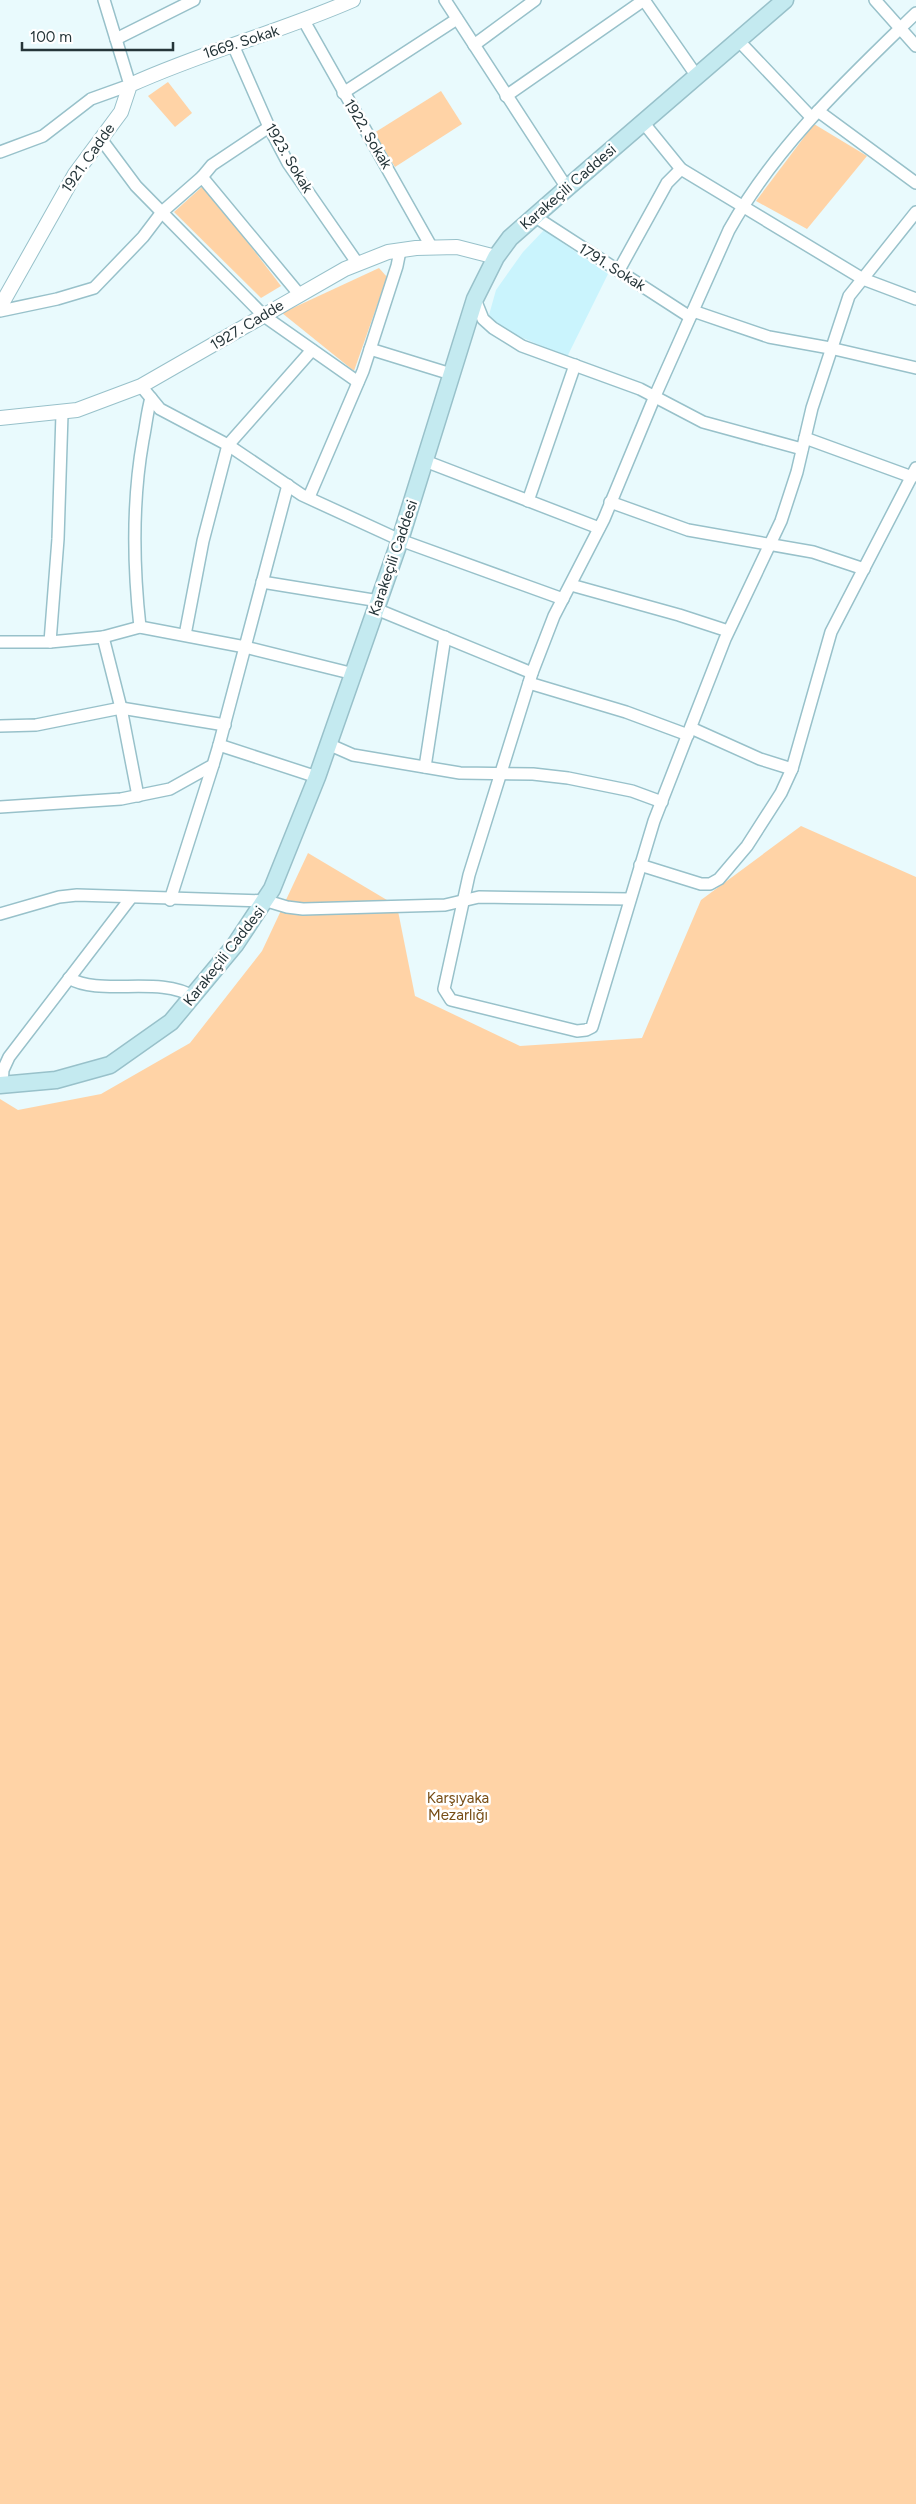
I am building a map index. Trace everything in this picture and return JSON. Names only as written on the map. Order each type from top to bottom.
[{"type":"main road","name":"Karakeçili Caddesi","points":[[1,1085],[56,1080],[110,1065],[170,1022],[194,997],[235,946],[266,901],[317,777],[400,540],[475,299],[496,257],[510,238],[534,216],[642,121],[785,0]]},
{"type":"street","points":[[0,152],[43,136],[91,99],[130,85],[104,0]]},
{"type":"street","points":[[116,39],[194,0]]},
{"type":"street","name":"1669. Sokak","points":[[130,85],[173,65],[304,21],[353,0]]},
{"type":"street","points":[[444,0],[566,188]]},
{"type":"street","points":[[474,45],[535,0]]},
{"type":"street","points":[[506,96],[644,0],[696,75]]},
{"type":"street","points":[[875,0],[916,46]]},
{"type":"street","points":[[916,13],[791,140],[743,206],[729,230],[599,528],[563,599],[531,678],[462,902],[444,989],[448,998],[455,1002],[581,1031],[589,1029],[593,1023],[640,865],[662,802],[728,631],[781,521],[830,348],[849,296],[916,212]]},
{"type":"street","points":[[344,93],[457,20]]},
{"type":"street","name":"1922. Sokak","points":[[304,21],[395,179],[432,248]]},
{"type":"street","points":[[738,40],[815,114],[916,183]]},
{"type":"street","name":"1923. Sokak","points":[[232,45],[268,127],[288,163],[358,264]]},
{"type":"street","name":"1921. Cadde","points":[[0,309],[74,174],[121,112],[130,85]]},
{"type":"street","points":[[642,121],[681,169],[863,279],[916,299]]},
{"type":"street","points":[[0,309],[57,299],[94,288],[144,237],[162,212],[223,157],[268,127]]},
{"type":"street","points":[[101,139],[136,186],[264,316],[358,382]]},
{"type":"street","points":[[619,270],[667,183],[681,169]]},
{"type":"street","points":[[202,177],[299,294]]},
{"type":"street","name":"1791. Sokak","points":[[534,216],[692,314],[769,337],[830,348],[916,368]]},
{"type":"street","name":"1927. Cadde","points":[[0,418],[62,414],[141,386],[299,294],[358,264],[388,252],[457,247],[496,257]]},
{"type":"street","points":[[309,497],[358,382],[398,266],[400,250]]},
{"type":"street","points":[[475,299],[483,319],[493,328],[522,346],[655,396],[703,422],[803,444],[914,472],[830,632],[792,769],[763,823],[747,846],[715,882],[700,884],[640,865]]},
{"type":"street","points":[[370,349],[451,374]]},
{"type":"street","points":[[184,635],[207,523],[228,444],[312,350]]},
{"type":"street","points":[[528,501],[575,365]]},
{"type":"street","points":[[141,386],[160,410],[228,444],[309,497],[400,540],[563,599]]},
{"type":"street","points":[[140,627],[135,583],[134,518],[137,471],[151,398]]},
{"type":"street","points":[[50,642],[58,539],[62,414]]},
{"type":"street","points":[[425,461],[599,528]]},
{"type":"street","points":[[170,900],[220,745],[288,485]]},
{"type":"street","points":[[610,502],[688,530],[770,543],[821,554],[864,569]]},
{"type":"street","points":[[262,582],[377,605],[531,678],[792,769]]},
{"type":"street","points":[[571,584],[728,631]]},
{"type":"street","points":[[0,642],[50,642],[103,637],[140,627],[245,648],[354,674]]},
{"type":"street","points":[[103,637],[122,708],[138,796]]},
{"type":"street","points":[[425,767],[445,637]]},
{"type":"street","points":[[0,726],[36,725],[122,708],[225,726]]},
{"type":"street","points":[[328,744],[353,755],[460,772],[533,774],[568,778],[632,791],[662,802]]},
{"type":"street","points":[[220,745],[317,777]]},
{"type":"street","points":[[0,807],[121,799],[138,796],[170,789],[213,765]]},
{"type":"street","points":[[0,914],[59,897],[77,895],[130,899],[266,901],[303,909],[436,905],[462,902],[479,897],[630,899]]},
{"type":"street","points":[[1,1085],[3,1070],[8,1056],[130,899]]},
{"type":"street","points":[[69,978],[86,984],[168,988],[194,997]]},
{"type":"shaded area","points":[[544,230],[608,274],[567,357],[507,331],[489,315],[496,290],[523,252]]},
{"type":"green space","points":[[168,82],[192,113],[175,127],[148,96]]},
{"type":"green space","points":[[441,91],[462,124],[395,167],[374,133]]},
{"type":"green space","points":[[814,124],[867,156],[807,229],[756,201]]},
{"type":"green space","points":[[204,185],[281,286],[261,298],[174,212]]},
{"type":"green space","points":[[379,268],[387,277],[354,371],[282,313]]},
{"type":"green space","name":"Karşıyaka Mezarlığı","points":[[801,826],[916,877],[916,2504],[0,2504],[0,1099],[18,1110],[101,1094],[190,1043],[262,951],[308,853],[397,906],[415,996],[520,1046],[642,1038],[701,900]]}]
